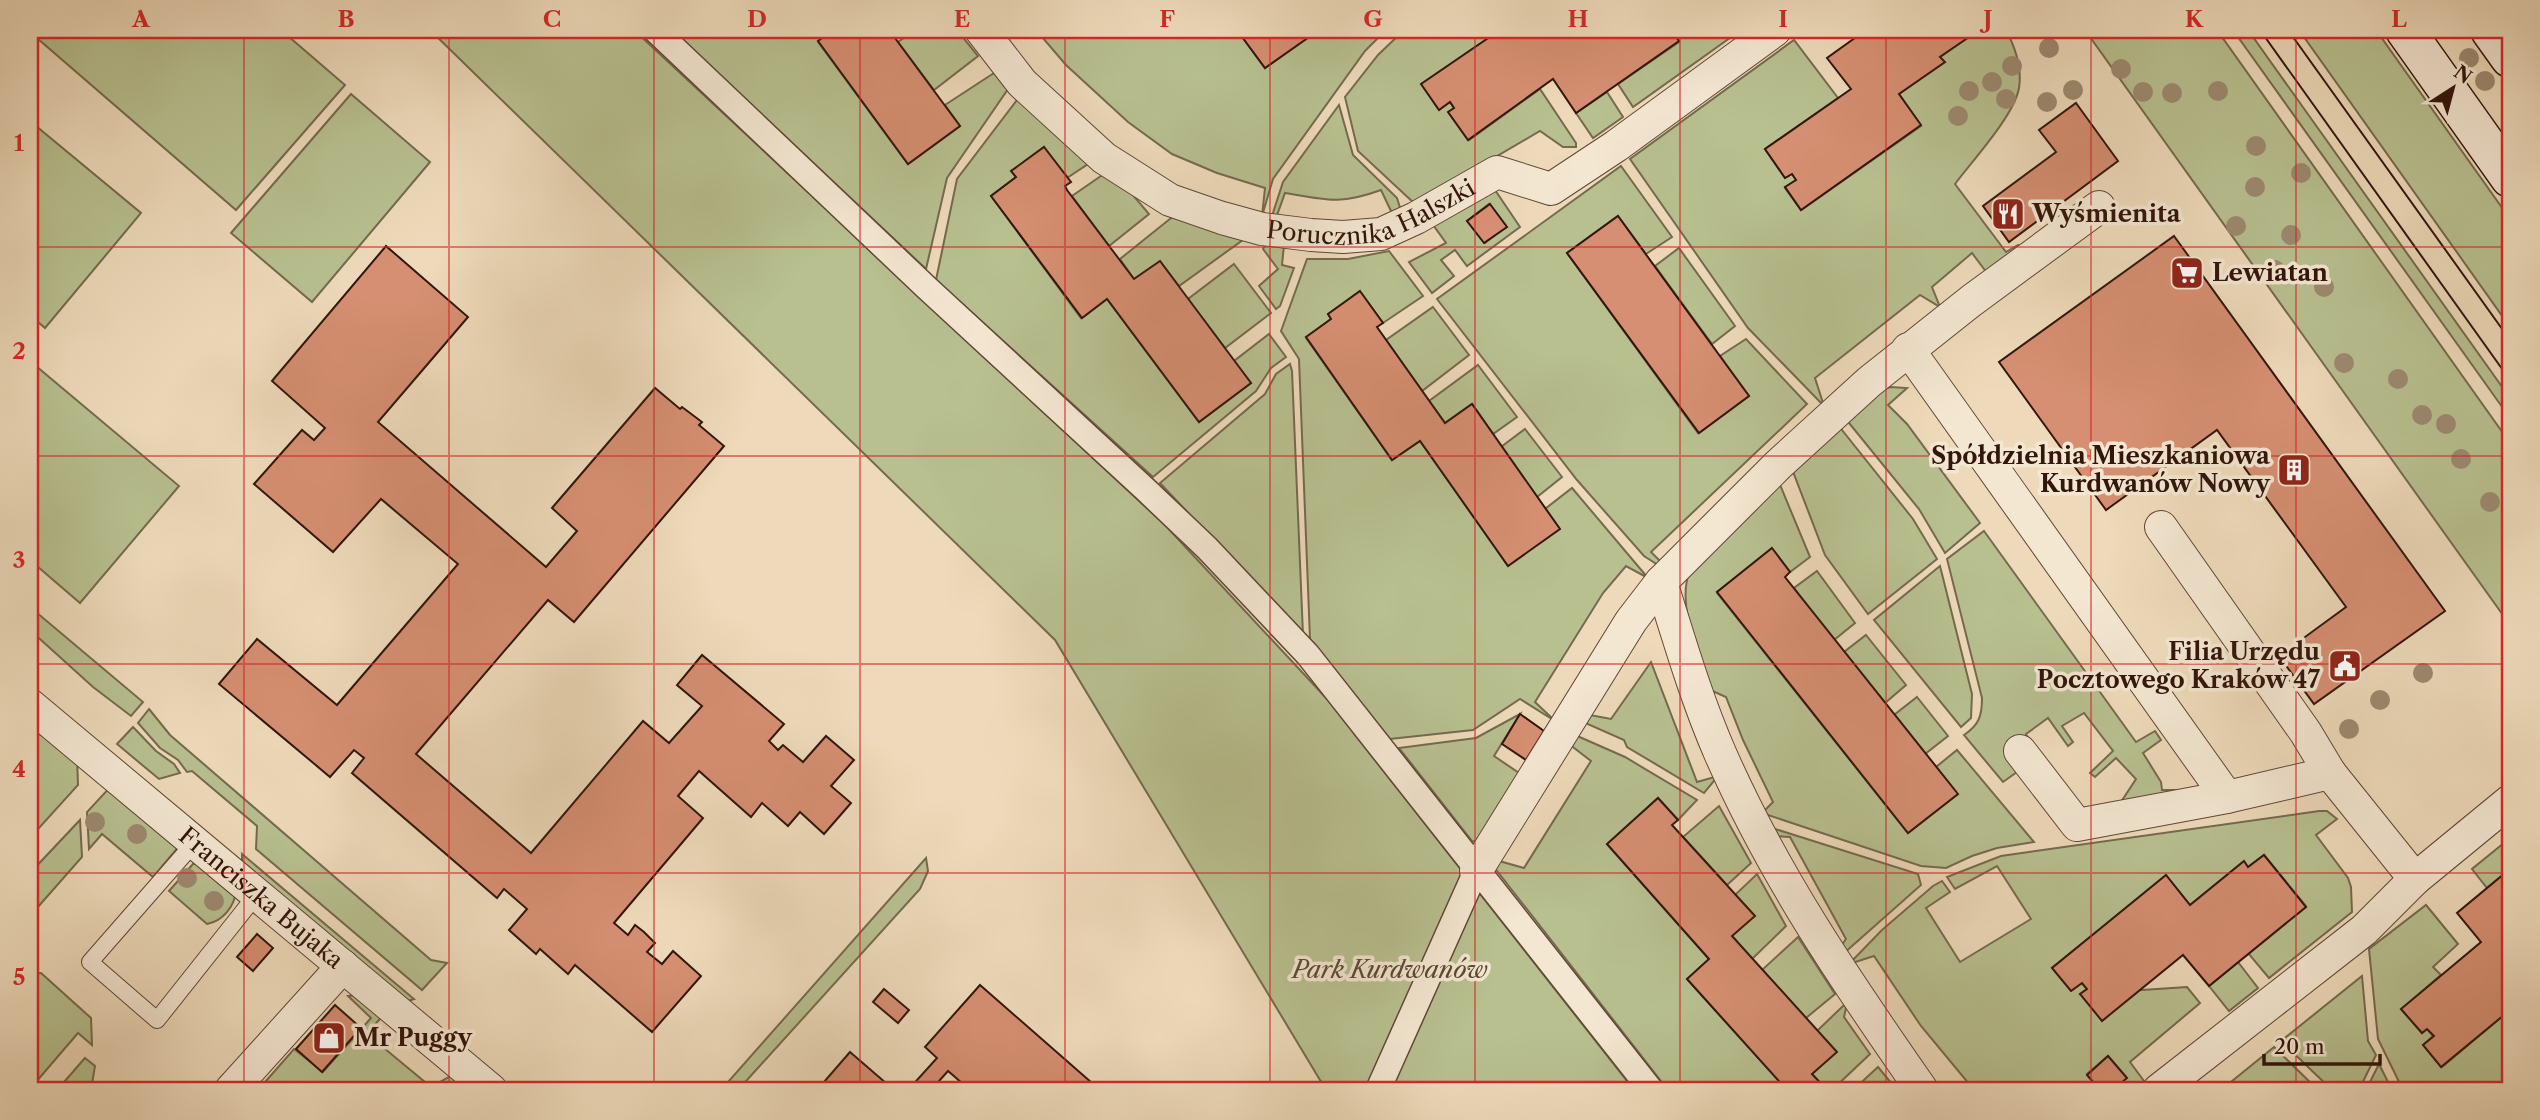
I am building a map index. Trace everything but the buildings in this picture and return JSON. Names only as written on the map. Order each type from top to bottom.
[{"type":"main road","points":[[2405,30],[2510,178]]},
{"type":"main road","points":[[2490,30],[2510,58]]},
{"type":"street","points":[[655,30],[927,288],[1136,479],[1207,548],[1308,655],[1651,1090]]},
{"type":"street","name":"Porucznika Halszki","points":[[981,30],[1022,83],[1104,158],[1170,200],[1262,229],[1311,236],[1343,237],[1381,233],[1416,218],[1497,172],[1551,189],[1616,146],[1775,30]]},
{"type":"street","points":[[1378,1090],[1476,871],[1631,621],[1661,582],[1787,457],[1908,349],[2099,207]]},
{"type":"street","points":[[1908,349],[2227,797]]},
{"type":"street","points":[[2161,527],[2306,733],[2329,773],[2415,879]]},
{"type":"street","points":[[1661,582],[1690,674],[1714,738],[1748,813],[1797,904],[1837,968],[1922,1090]]},
{"type":"street","name":"Franciszka Bujaka","points":[[30,705],[491,1090]]},
{"type":"street","points":[[2020,751],[2077,825],[2227,797],[2329,773]]},
{"type":"street","points":[[2159,1090],[2364,930],[2415,879],[2510,801]]},
{"type":"street","points":[[231,1090],[343,966]]},
{"type":"lane","points":[[195,842],[90,962],[157,1020],[257,894]]},
{"type":"green space","points":[[30,30],[281,30],[345,85],[236,210]]},
{"type":"green space","name":"Park Kurdwanów","points":[[430,30],[634,30],[1165,525],[1327,699],[1634,1090],[1326,1090],[1055,640]]},
{"type":"green space","points":[[672,30],[833,30],[818,42],[908,164],[960,126],[945,105],[994,73],[1008,89],[947,178],[926,269]]},
{"type":"green space","points":[[915,30],[957,30],[978,56],[934,90],[898,42]]},
{"type":"green space","points":[[1036,30],[1237,30],[1265,68],[1319,30],[1386,30],[1365,51],[1273,179],[1262,216],[1265,188],[1217,173],[1172,154],[1128,122],[1066,65]]},
{"type":"green space","points":[[1404,30],[1500,30],[1422,84],[1439,109],[1450,102],[1454,108],[1449,113],[1469,140],[1540,89],[1576,143],[1576,147],[1563,147],[1540,131],[1415,204],[1358,151],[1345,97],[1378,55]]},
{"type":"green space","points":[[1671,30],[1741,30],[1633,107],[1618,84],[1679,42]]},
{"type":"green space","points":[[1963,30],[2006,30],[2017,58],[2020,81],[2016,99],[2009,112],[1955,184],[2006,252],[2018,245],[2023,250],[1987,273],[1972,253],[1932,287],[1940,307],[1920,295],[1815,378],[1824,406],[1748,328],[1630,159],[1794,40],[1838,98],[1765,149],[1785,178],[1792,174],[1796,180],[1785,188],[1801,210],[1921,126],[1899,94],[1944,62],[1940,57],[1968,37]]},
{"type":"green space","points":[[2085,30],[2217,30],[2510,443],[2510,625]]},
{"type":"green space","points":[[2233,30],[2248,30],[2510,398],[2510,418]]},
{"type":"green space","points":[[2299,30],[2376,30],[2510,219],[2510,327]]},
{"type":"green space","points":[[1607,92],[1623,117],[1593,138],[1576,113]]},
{"type":"green space","points":[[351,94],[430,162],[312,302],[231,233]]},
{"type":"green space","points":[[1020,96],[1091,162],[1067,178],[1044,147],[1012,171],[1016,177],[991,196],[1081,318],[1107,299],[1199,422],[1251,383],[1234,361],[1269,334],[1286,357],[1271,368],[1256,391],[1153,477],[936,280],[957,179]]},
{"type":"green space","points":[[1339,105],[1353,155],[1397,198],[1401,211],[1392,213],[1381,190],[1354,198],[1333,200],[1285,193],[1276,218],[1272,216],[1283,182]]},
{"type":"green space","points":[[30,121],[141,213],[45,328],[30,315]]},
{"type":"green space","points":[[1621,166],[1672,237],[1646,254],[1618,216],[1567,253],[1698,433],[1749,396],[1720,356],[1746,339],[1807,404],[1651,552],[1661,562],[1658,565],[1644,556],[1577,480],[1437,299]]},
{"type":"green space","points":[[1111,169],[1149,214],[1109,246],[1072,196]]},
{"type":"green space","points":[[1493,187],[1520,227],[1467,266],[1455,250],[1441,260],[1454,276],[1432,293],[1409,262],[1446,243],[1431,222]],"holes":[[[1489,204],[1506,226],[1485,243],[1467,221]]]},
{"type":"green space","points":[[1176,214],[1247,237],[1179,286],[1160,261],[1134,279],[1120,259]]},
{"type":"green space","points":[[1267,241],[1284,245],[1282,265],[1294,268],[1280,306],[1276,309],[1259,286],[1278,269],[1263,249]]},
{"type":"green space","points":[[1679,248],[1735,326],[1712,344],[1655,266]]},
{"type":"green space","points":[[1389,251],[1423,296],[1383,323],[1360,292],[1328,314],[1331,319],[1306,338],[1392,460],[1420,441],[1508,565],[1545,509],[1572,488],[1648,578],[1626,566],[1603,593],[1535,702],[1555,721],[1520,699],[1473,730],[1390,739],[1310,639],[1299,359],[1281,331],[1307,259],[1348,259]]},
{"type":"green space","points":[[1234,264],[1271,313],[1225,348],[1188,299]]},
{"type":"green space","points":[[1433,307],[1469,355],[1422,391],[1386,340]]},
{"type":"green space","points":[[30,361],[179,486],[80,603],[30,560]]},
{"type":"green space","points":[[1290,364],[1303,635],[1160,483],[1265,394],[1276,374]]},
{"type":"green space","points":[[1478,365],[1517,417],[1493,434],[1472,404],[1445,423],[1429,401]]},
{"type":"green space","points":[[1890,387],[1907,388],[1888,405],[1907,424],[1980,523],[1945,553],[1919,509],[1845,418],[1872,394]]},
{"type":"green space","points":[[1838,425],[1913,519],[1937,559],[1868,614],[1825,555],[1792,469]]},
{"type":"green space","points":[[1525,429],[1562,477],[1537,497],[1501,447]]},
{"type":"green space","points":[[1778,480],[1810,557],[1790,572],[1772,549],[1717,593],[1908,833],[1957,794],[1936,767],[1957,750],[2034,842],[1997,848],[1946,868],[1921,866],[1762,813],[1773,802],[1726,697],[1708,689],[1687,616],[1686,586],[1689,573]]},
{"type":"green space","points":[[1984,531],[2136,742],[2155,731],[2161,740],[2143,753],[2161,782],[2162,790],[2183,790],[2119,805],[2136,779],[2116,758],[2095,777],[2090,773],[2113,751],[2084,713],[2062,726],[2073,742],[2068,746],[2048,718],[2026,734],[2038,757],[2003,782],[1964,735],[1979,720],[1982,698],[1947,559]]},
{"type":"green space","points":[[1940,566],[1972,694],[1971,718],[1961,727],[1874,620]]},
{"type":"green space","points":[[1817,571],[1855,623],[1834,640],[1794,588]]},
{"type":"green space","points":[[30,607],[143,702],[131,716],[93,687],[30,630]]},
{"type":"green space","points":[[1866,635],[1906,685],[1885,703],[1844,652]]},
{"type":"green space","points":[[1651,662],[1697,782],[1718,776],[1704,793],[1627,747],[1624,740],[1583,722],[1590,715],[1611,719]]},
{"type":"green space","points":[[1917,697],[1948,736],[1925,754],[1894,715]]},
{"type":"green space","points":[[149,709],[170,735],[431,960],[447,963],[422,990],[256,849],[257,826],[192,771],[187,772],[178,760],[160,748],[138,723]]},
{"type":"green space","points":[[1520,714],[1494,756],[1522,775],[1477,842],[1472,841],[1399,748],[1476,738]]},
{"type":"green space","points":[[133,727],[156,751],[174,764],[180,773],[159,779],[117,744]]},
{"type":"green space","points":[[30,735],[44,735],[77,757],[78,785],[30,838]]},
{"type":"green space","points":[[1575,735],[1625,757],[1697,800],[1678,820],[1658,798],[1607,844],[1709,959],[1687,979],[1787,1090],[1668,1090],[1494,867],[1499,861],[1524,868],[1591,761],[1569,744]]},
{"type":"green space","points":[[112,785],[177,839],[176,850],[153,877],[102,834],[89,849],[87,812]]},
{"type":"green space","points":[[1719,806],[1751,863],[1727,885],[1683,837]]},
{"type":"green space","points":[[2327,811],[2337,819],[2316,835],[2348,878],[2352,912],[2269,978],[2248,953],[2306,906],[2264,855],[2248,867],[2243,862],[2190,905],[2166,876],[2052,968],[2071,991],[2082,983],[2087,989],[2081,994],[2187,987],[2200,1003],[2130,1062],[2144,1081],[2133,1090],[2113,1090],[2126,1078],[2108,1056],[2087,1074],[2100,1090],[1974,1090],[1921,1026],[1874,956],[1849,964],[1882,930],[1942,881],[1950,892],[1926,908],[1960,962],[2031,919],[1997,866],[1955,889],[1947,877],[2001,856]]},
{"type":"green space","points":[[80,820],[82,857],[30,916],[30,873]]},
{"type":"green space","points":[[1769,827],[1918,874],[1921,885],[1843,954],[1839,949],[1846,939],[1790,837],[1774,836]]},
{"type":"green space","points":[[2510,838],[2510,869],[2487,888],[2472,869]]},
{"type":"green space","points":[[242,854],[414,999],[405,1002],[242,864]]},
{"type":"green space","points":[[926,858],[928,871],[920,889],[738,1090],[721,1090]]},
{"type":"green space","points":[[204,862],[236,890],[227,912],[218,920],[207,924],[169,891],[193,864]]},
{"type":"green space","points":[[1757,874],[1786,926],[1752,959],[1732,936],[1754,916],[1735,895]]},
{"type":"green space","points":[[2426,905],[2458,944],[2433,967],[2441,975],[2401,1009],[2422,1033],[2427,1029],[2433,1036],[2423,1045],[2442,1067],[2510,1010],[2510,1090],[2403,1090],[2378,1039],[2369,949]]},
{"type":"green space","points":[[1798,937],[1835,994],[1806,1018],[1762,970]]},
{"type":"green space","points":[[2238,962],[2258,988],[2229,1011],[2209,986]]},
{"type":"green space","points":[[41,973],[91,1018],[92,1045],[78,1033],[30,1089],[30,974]]},
{"type":"green space","points":[[2362,976],[2368,1041],[2376,1055],[2359,1090],[2332,1090],[2281,1041]]},
{"type":"green space","points":[[356,995],[384,1014],[367,1034],[431,1087],[456,1073],[474,1090],[258,1090],[294,1049],[323,1072],[371,1018],[348,996]]},
{"type":"green space","points":[[1844,1005],[1844,1017],[1870,1054],[1832,1090],[1827,1090],[1812,1074],[1836,1052],[1817,1031]]},
{"type":"green space","points":[[2274,1047],[2318,1090],[2221,1090]]},
{"type":"green space","points":[[85,1058],[95,1066],[91,1090],[57,1090]]},
{"type":"green space","points":[[2379,1064],[2392,1090],[2366,1090]]},
{"type":"green space","points":[[1878,1067],[1897,1090],[1853,1090]]},
{"type":"tram line","points":[[2260,30],[2510,380]]},
{"type":"tram line","points":[[2288,30],[2510,340]]},
{"type":"place","name":"Wyśmienita","points":[[2008,214]]},
{"type":"place","name":"Lewiatan","points":[[2187,273]]},
{"type":"place","name":"Spółdzielnia Mieszkaniowa Kurdwanów Nowy","points":[[2294,470]]},
{"type":"place","name":"Filia Urzędu Pocztowego Kraków 47","points":[[2345,666]]},
{"type":"place","name":"Mr Puggy","points":[[329,1038]]}]
